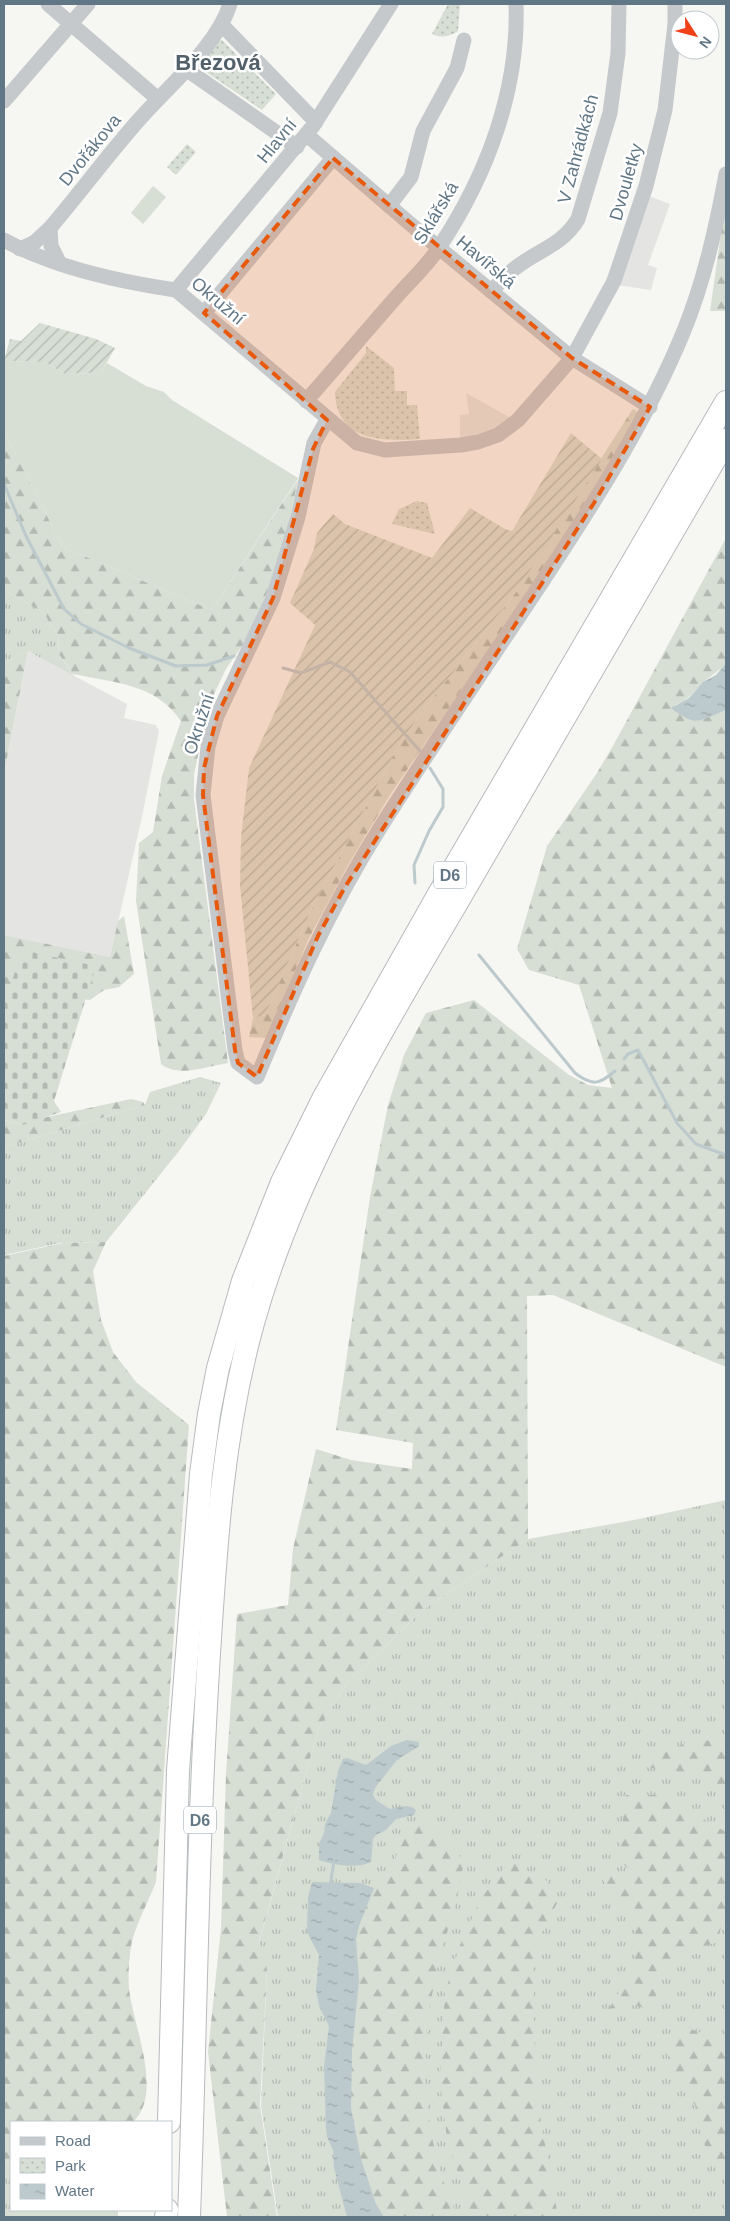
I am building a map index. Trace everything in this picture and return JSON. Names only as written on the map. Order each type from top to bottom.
[{"type":"highway","name":"D6","points":[[169,2121],[178,1770],[201,1474],[209,1414],[218,1368],[232,1316],[260,1234],[282,1182],[323,1099],[435,901],[726,402]]},
{"type":"highway","name":"D6","points":[[189,2217],[201,1771],[216,1554],[223,1470],[230,1424],[240,1373],[262,1294],[280,1240],[302,1186],[389,1019],[726,440]]},
{"type":"street","points":[[48,4],[158,99]]},
{"type":"street","points":[[4,100],[88,4]]},
{"type":"street","name":"Dvořákova","points":[[20,249],[35,242],[50,228],[137,122],[186,69],[222,25],[230,4]]},
{"type":"street","name":"Hlavní","points":[[176,290],[307,135],[391,4]]},
{"type":"street","name":"Sklářská","points":[[306,401],[440,248],[480,173],[498,129],[508,91],[516,45],[516,4]]},
{"type":"street","name":"V Zahrádkách","points":[[491,291],[514,269],[560,241],[571,230],[578,219],[610,113],[618,53],[619,4]]},
{"type":"street","name":"Dvouletky","points":[[572,358],[614,281],[646,186],[665,110],[675,24],[675,4]]},
{"type":"street","points":[[222,25],[316,122]]},
{"type":"street","points":[[389,206],[412,177],[423,131],[457,68],[464,40]]},
{"type":"street","points":[[186,69],[297,147]]},
{"type":"street","name":"Havířská","points":[[307,135],[389,206],[572,358],[650,407]]},
{"type":"street","points":[[204,313],[333,158]]},
{"type":"street","points":[[650,407],[684,332],[702,281],[716,230],[726,174]]},
{"type":"street","points":[[50,228],[51,246],[60,264]]},
{"type":"street","name":"Okružní","points":[[4,240],[20,249],[60,264],[144,285],[176,290],[327,420],[357,443],[368,447],[385,450],[478,442],[498,435],[518,420],[572,358]]},
{"type":"street","name":"Okružní","points":[[327,420],[314,443],[298,517],[273,598],[218,716],[208,747],[204,768],[203,795],[235,1050],[238,1063],[257,1076],[318,936],[345,887],[380,828],[594,503],[650,407]]},
{"type":"highlighted area","points":[[333,158],[572,358],[650,407],[594,503],[345,887],[318,936],[257,1077],[238,1063],[235,1050],[203,795],[204,768],[217,716],[273,598],[313,449],[327,420],[204,313]]},
{"type":"shaded area","points":[[649,196],[670,204],[648,265],[657,268],[651,290],[617,285]]},
{"type":"shaded area","points":[[466,393],[511,418],[496,429],[460,438],[460,415],[469,414]]},
{"type":"shaded area","points":[[28,651],[127,704],[124,718],[156,725],[159,731],[142,817],[110,957],[4,935],[4,773]]},
{"type":"green space","points":[[448,4],[460,4],[458,31],[452,35],[445,36],[432,34]]},
{"type":"green space","points":[[222,40],[276,94],[262,110],[200,68],[198,64],[218,41]]},
{"type":"green space","points":[[187,144],[196,152],[176,175],[167,167]]},
{"type":"green space","points":[[153,186],[166,197],[143,224],[131,213]]},
{"type":"green space","points":[[726,199],[726,311],[710,311]]},
{"type":"green space","points":[[40,323],[96,339],[115,348],[101,373],[65,374],[44,362],[4,361],[10,339],[21,341]]},
{"type":"green space","points":[[366,346],[394,368],[395,391],[407,391],[407,405],[417,405],[420,439],[391,440],[364,435],[352,429],[343,420],[337,408],[335,392],[366,353]]},
{"type":"green space","points":[[4,361],[44,362],[65,374],[101,373],[107,363],[146,386],[164,392],[172,400],[298,478],[212,610],[63,547],[4,431]]},
{"type":"green space","points":[[635,409],[638,415],[635,422],[549,560],[390,795],[349,863],[309,938],[267,1038],[249,1037],[253,1018],[265,1015],[312,908],[395,752],[418,717],[516,592],[632,410]]},
{"type":"green space","points":[[4,431],[63,547],[212,610],[298,479],[289,524],[267,593],[244,643],[226,669],[213,696],[194,775],[194,800],[228,1063],[184,1071],[168,1068],[161,1064],[136,901],[139,843],[153,832],[162,776],[181,721],[171,708],[146,692],[118,683],[73,674],[59,654],[58,636],[44,613],[4,590]]},
{"type":"green space","points":[[571,433],[602,459],[516,592],[418,717],[395,752],[312,908],[265,1015],[253,1018],[240,886],[241,837],[249,768],[315,625],[290,603],[314,549],[317,533],[333,514],[345,524],[432,558],[470,508],[505,529],[512,531]]},
{"type":"green space","points":[[417,501],[427,503],[435,534],[392,524],[399,509]]},
{"type":"green space","points":[[726,538],[726,663],[703,682],[689,697],[675,705],[716,714],[726,710],[726,1367],[553,1295],[527,1296],[528,1539],[424,1609],[346,1684],[318,1730],[259,1942],[265,1957],[267,1970],[260,2105],[277,2217],[227,2217],[208,2052],[221,1928],[226,1774],[237,1614],[288,1605],[293,1549],[316,1449],[351,1460],[412,1469],[413,1443],[336,1430],[370,1197],[388,1105],[404,1055],[426,1013],[474,1000],[569,1075],[588,1085],[612,1088],[579,985],[529,970],[517,949],[547,846],[597,773],[614,744]]},
{"type":"green space","points":[[4,590],[44,613],[58,636],[59,654],[74,676],[28,651],[4,663]]},
{"type":"green space","points":[[28,651],[4,773],[4,663]]},
{"type":"green space","points":[[124,916],[134,974],[119,987],[104,990],[90,1000],[68,997],[14,978],[4,1010],[4,935],[110,957],[118,921]]},
{"type":"green space","points":[[21,950],[96,966],[54,1101],[61,1112],[22,1125],[4,1120],[4,1010]]},
{"type":"green space","points":[[200,1077],[221,1083],[206,1114],[179,1151],[106,1242],[60,1243],[4,1255],[4,1147],[145,1105],[150,1092]]},
{"type":"green space","points":[[131,1099],[143,1102],[145,1105],[4,1147],[4,1120],[22,1125],[33,1120]]},
{"type":"green space","points":[[106,1242],[93,1271],[101,1320],[113,1352],[136,1382],[189,1425],[156,1882],[135,1931],[129,1962],[129,1989],[144,2058],[146,2077],[146,2094],[142,2110],[134,2121],[10,2121],[10,2161],[4,2162],[4,1256],[63,1243]]},
{"type":"green space","points":[[726,1500],[726,2217],[278,2217],[261,2106],[267,1970],[259,1943],[318,1730],[346,1684],[424,1609],[528,1539],[634,1520]]},
{"type":"green space","points":[[726,1739],[726,1793],[717,1789],[706,1775],[651,1768],[656,1756],[688,1742]]},
{"type":"green space","points":[[626,1795],[661,1795],[726,1832],[726,1913],[722,1921],[718,1942],[678,1956],[665,1969],[654,1991],[663,2009],[649,2010],[635,2005],[609,2009],[634,1967],[636,1934],[625,1906],[600,1877],[618,1873],[649,1876],[631,1871],[618,1860]]},
{"type":"green space","points":[[412,1823],[442,1833],[458,1851],[463,1867],[456,1904],[439,1958],[427,2021],[425,2090],[432,2138],[441,2175],[457,2217],[384,2217],[376,2204],[361,2159],[351,2108],[350,2082],[359,1980],[356,1940],[359,1926],[374,1888],[384,1881]]},
{"type":"green space","points":[[509,1861],[547,1881],[557,1903],[533,1950],[534,2031],[538,2105],[558,2217],[472,2217],[447,2139],[440,2081],[445,1992],[460,1945],[480,1900]]},
{"type":"green space","points":[[680,2025],[717,2039],[726,2035],[726,2185],[703,2142],[699,2127],[700,2117],[694,2103],[665,2073],[673,2035]]},
{"type":"green space","points":[[10,2161],[10,2211],[118,2211],[118,2217],[4,2217],[4,2162]]},
{"type":"water","points":[[726,663],[726,710],[698,721],[687,718],[671,708],[689,698],[703,682],[716,675]]},
{"type":"water","points":[[407,1740],[419,1742],[419,1746],[397,1760],[375,1788],[373,1795],[376,1800],[390,1809],[407,1806],[413,1808],[416,1810],[414,1815],[396,1819],[386,1830],[376,1835],[373,1839],[371,1862],[345,1866],[319,1860],[319,1844],[324,1833],[325,1824],[331,1813],[338,1771],[343,1759],[347,1758],[366,1765],[391,1746]]},
{"type":"water","points":[[312,1882],[360,1883],[374,1888],[359,1926],[356,1940],[359,1980],[352,2051],[351,2108],[361,2159],[376,2204],[384,2217],[347,2217],[334,2168],[333,2150],[327,2137],[324,2066],[329,2026],[319,2006],[316,1990],[319,1955],[307,1932],[308,1897]]},
{"type":"waterway","points":[[4,484],[26,536],[64,609],[81,624],[129,648],[176,666],[207,665],[234,656]]},
{"type":"waterway","points":[[283,668],[301,673],[330,662],[350,672],[420,751]]},
{"type":"waterway","points":[[415,883],[414,865],[429,831],[443,807],[443,789],[430,768]]},
{"type":"waterway","points":[[479,955],[575,1073],[586,1080],[595,1082],[604,1079],[615,1071]]},
{"type":"waterway","points":[[624,1059],[628,1054],[638,1050],[677,1123],[696,1144],[726,1155]]},
{"type":"waterway","points":[[330,1887],[334,1861]]},
{"type":"district","name":"Březová","points":[[218,62]]}]
